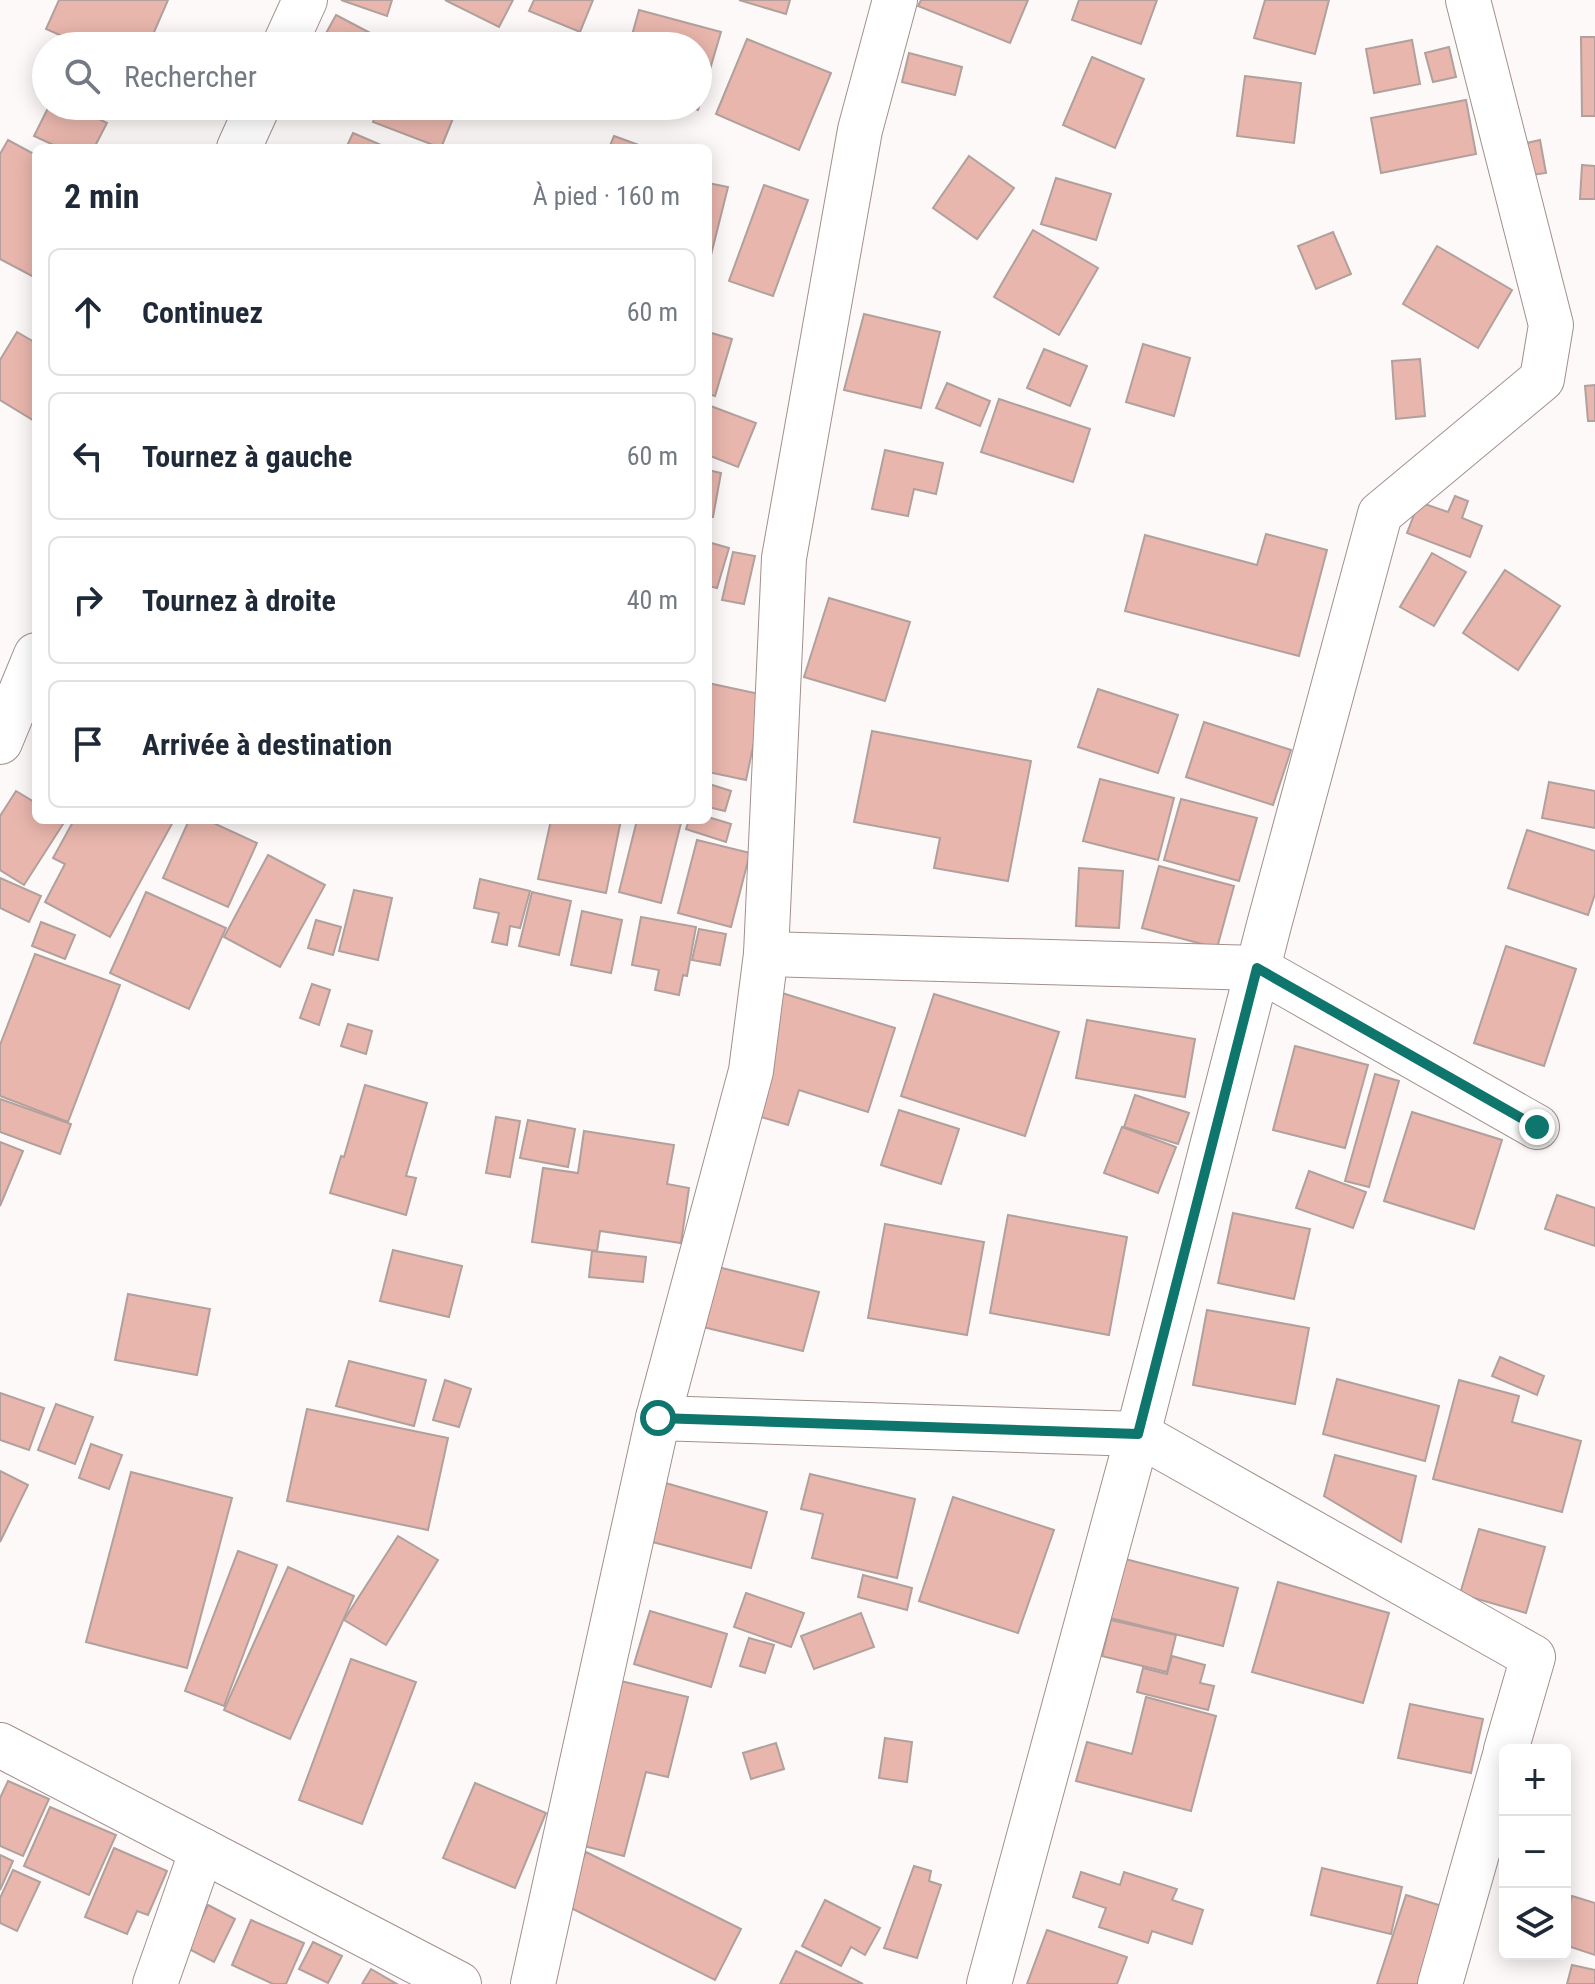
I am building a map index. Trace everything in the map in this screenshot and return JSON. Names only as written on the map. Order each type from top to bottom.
[{"type":"street","points":[[290,32],[305,0]]},
{"type":"street","points":[[533,1984],[658,1418],[751,1071],[766,954],[784,558],[860,130],[895,0]]},
{"type":"street","points":[[989,1984],[1138,1434],[1257,968],[1380,514],[1542,379],[1551,325],[1468,0]]},
{"type":"street","points":[[241,144],[252,120]]},
{"type":"street","points":[[0,742],[21,664]]},
{"type":"street","points":[[766,954],[1257,968],[1537,1127]]},
{"type":"street","points":[[658,1418],[1138,1434],[1533,1657],[1508,1744]]},
{"type":"street","points":[[0,1745],[459,1984]]},
{"type":"street","points":[[1440,1984],[1499,1777]]},
{"type":"street","points":[[155,1984],[202,1850]]},
{"type":"building","points":[[59,0],[168,0],[154,32],[53,32],[46,29]]},
{"type":"building","points":[[341,0],[392,0],[387,16]]},
{"type":"building","points":[[445,0],[513,0],[499,27]]},
{"type":"building","points":[[534,0],[593,0],[580,32],[529,11]]},
{"type":"building","points":[[739,0],[790,0],[786,14]]},
{"type":"building","points":[[921,0],[1028,0],[1010,43],[918,6]]},
{"type":"building","points":[[1079,0],[1157,0],[1141,44],[1072,20]]},
{"type":"building","points":[[1265,0],[1329,0],[1315,54],[1254,38]]},
{"type":"building","points":[[639,10],[721,32],[712,63],[712,32],[633,32]]},
{"type":"building","points":[[336,15],[368,32],[327,32]]},
{"type":"building","points":[[1581,37],[1595,37],[1595,116],[1582,116]]},
{"type":"building","points":[[747,39],[831,73],[799,150],[716,114]]},
{"type":"building","points":[[1412,40],[1420,84],[1374,93],[1366,49]]},
{"type":"building","points":[[1449,47],[1456,77],[1433,82],[1425,53]]},
{"type":"building","points":[[909,53],[962,67],[955,95],[902,82]]},
{"type":"building","points":[[1092,57],[1144,79],[1115,148],[1063,125]]},
{"type":"building","points":[[1245,76],[1301,83],[1294,143],[1237,136]]},
{"type":"building","points":[[1466,100],[1476,154],[1381,173],[1371,118]]},
{"type":"building","points":[[42,120],[101,120],[107,123],[96,144],[51,144],[34,136]]},
{"type":"building","points":[[452,120],[443,144],[431,144],[373,122]]},
{"type":"building","points":[[353,133],[379,144],[348,144]]},
{"type":"building","points":[[614,136],[636,144],[611,144]]},
{"type":"building","points":[[8,140],[32,153],[32,276],[0,259],[0,154]]},
{"type":"building","points":[[1540,140],[1546,173],[1523,176],[1518,145]]},
{"type":"building","points":[[969,156],[1014,188],[977,239],[933,208]]},
{"type":"building","points":[[1582,165],[1595,166],[1595,199],[1580,199]]},
{"type":"building","points":[[1056,178],[1111,194],[1096,240],[1041,224]]},
{"type":"building","points":[[712,184],[728,187],[712,251]]},
{"type":"building","points":[[764,185],[808,200],[773,296],[729,281]]},
{"type":"building","points":[[1033,230],[1098,268],[1059,335],[994,297]]},
{"type":"building","points":[[1333,232],[1351,274],[1316,289],[1298,246]]},
{"type":"building","points":[[1437,246],[1512,290],[1478,348],[1403,304]]},
{"type":"building","points":[[864,314],[940,332],[921,408],[844,390]]},
{"type":"building","points":[[17,332],[32,341],[32,420],[0,400],[0,360]]},
{"type":"building","points":[[712,333],[732,339],[715,396],[712,395]]},
{"type":"building","points":[[1143,344],[1190,358],[1174,416],[1126,402]]},
{"type":"building","points":[[1044,349],[1087,366],[1070,406],[1027,388]]},
{"type":"building","points":[[1420,359],[1425,416],[1396,419],[1392,361]]},
{"type":"building","points":[[947,383],[990,401],[980,426],[936,408]]},
{"type":"building","points":[[1595,385],[1595,421],[1588,421],[1585,386]]},
{"type":"building","points":[[999,399],[1090,429],[1073,482],[981,452]]},
{"type":"building","points":[[712,406],[756,423],[738,467],[712,457]]},
{"type":"building","points":[[885,450],[943,463],[936,494],[914,489],[908,516],[872,509]]},
{"type":"building","points":[[712,471],[721,473],[712,517]]},
{"type":"building","points":[[1455,496],[1468,501],[1462,518],[1482,526],[1470,557],[1407,533],[1419,502],[1448,512]]},
{"type":"building","points":[[1266,534],[1327,550],[1299,656],[1125,611],[1145,535],[1257,565]]},
{"type":"building","points":[[712,543],[729,548],[717,588],[712,587]]},
{"type":"building","points":[[733,552],[755,556],[744,604],[722,600]]},
{"type":"building","points":[[1432,553],[1466,572],[1434,626],[1400,607]]},
{"type":"building","points":[[1505,570],[1560,606],[1518,670],[1463,633]]},
{"type":"building","points":[[829,598],[910,622],[885,701],[804,677]]},
{"type":"building","points":[[712,684],[764,695],[746,780],[712,773]]},
{"type":"building","points":[[1098,689],[1178,715],[1158,773],[1078,747]]},
{"type":"building","points":[[1204,722],[1291,750],[1273,805],[1186,777]]},
{"type":"building","points":[[872,731],[1031,761],[1008,881],[934,868],[940,838],[854,822]]},
{"type":"building","points":[[1100,779],[1174,798],[1158,860],[1083,841]]},
{"type":"building","points":[[1549,782],[1595,791],[1595,828],[1542,818]]},
{"type":"building","points":[[712,785],[731,791],[725,811],[712,808]]},
{"type":"building","points":[[16,791],[32,801],[32,824],[63,824],[24,885],[0,870],[0,816]]},
{"type":"building","points":[[1181,799],[1257,818],[1239,881],[1164,860]]},
{"type":"building","points":[[712,818],[731,824],[726,842],[686,829],[688,824],[712,824]]},
{"type":"building","points":[[72,824],[172,824],[110,937],[45,902],[65,864],[53,858]]},
{"type":"building","points":[[187,824],[216,824],[257,843],[228,907],[163,878]]},
{"type":"building","points":[[550,824],[620,824],[606,893],[538,879]]},
{"type":"building","points":[[636,824],[681,824],[661,903],[619,892]]},
{"type":"building","points":[[1527,830],[1595,851],[1595,894],[1588,915],[1508,888]]},
{"type":"building","points":[[697,840],[750,853],[731,927],[678,913]]},
{"type":"building","points":[[268,855],[325,885],[280,967],[224,937]]},
{"type":"building","points":[[1159,866],[1234,886],[1217,948],[1142,928]]},
{"type":"building","points":[[1079,868],[1123,871],[1119,928],[1076,926]]},
{"type":"building","points":[[0,878],[41,896],[29,922],[0,908]]},
{"type":"building","points":[[480,879],[530,891],[520,928],[510,926],[507,945],[492,942],[499,913],[474,908]]},
{"type":"building","points":[[354,890],[392,898],[378,960],[339,951]]},
{"type":"building","points":[[146,892],[226,928],[189,1009],[110,973]]},
{"type":"building","points":[[532,892],[571,901],[559,955],[519,946]]},
{"type":"building","points":[[582,911],[622,920],[611,973],[571,965]]},
{"type":"building","points":[[641,917],[696,927],[687,976],[683,975],[679,995],[655,990],[659,970],[632,965]]},
{"type":"building","points":[[316,920],[341,927],[333,955],[308,948]]},
{"type":"building","points":[[41,922],[75,935],[65,959],[32,946]]},
{"type":"building","points":[[699,929],[726,934],[720,965],[692,960]]},
{"type":"building","points":[[1506,946],[1576,969],[1544,1066],[1474,1043]]},
{"type":"building","points":[[35,954],[120,985],[68,1122],[0,1096],[0,1045]]},
{"type":"building","points":[[312,984],[330,990],[319,1025],[300,1018]]},
{"type":"building","points":[[782,993],[895,1028],[868,1112],[799,1090],[788,1125],[744,1112]]},
{"type":"building","points":[[934,994],[1059,1032],[1025,1136],[901,1096]]},
{"type":"building","points":[[1087,1020],[1195,1039],[1185,1097],[1076,1078]]},
{"type":"building","points":[[348,1024],[372,1031],[366,1054],[341,1046]]},
{"type":"building","points":[[1295,1046],[1368,1065],[1345,1148],[1273,1130]]},
{"type":"building","points":[[1375,1074],[1399,1081],[1369,1187],[1345,1181]]},
{"type":"building","points":[[365,1085],[427,1103],[406,1176],[416,1178],[406,1215],[330,1193]]},
{"type":"building","points":[[1135,1095],[1189,1113],[1178,1144],[1124,1127]]},
{"type":"building","points":[[0,1099],[71,1124],[60,1154],[0,1132]]},
{"type":"building","points":[[899,1110],[959,1129],[941,1184],[881,1165]]},
{"type":"building","points":[[1412,1112],[1502,1140],[1474,1229],[1384,1201]]},
{"type":"building","points":[[496,1117],[520,1121],[510,1177],[486,1173]]},
{"type":"building","points":[[528,1120],[575,1129],[568,1167],[520,1158]]},
{"type":"building","points":[[1122,1127],[1176,1147],[1158,1193],[1104,1173]]},
{"type":"building","points":[[584,1131],[674,1145],[667,1184],[689,1188],[681,1243],[600,1231],[597,1251],[532,1242],[543,1168],[578,1173]]},
{"type":"building","points":[[0,1142],[23,1151],[0,1206]]},
{"type":"building","points":[[1309,1171],[1366,1192],[1353,1228],[1296,1208]]},
{"type":"building","points":[[1557,1195],[1595,1208],[1595,1246],[1545,1229]]},
{"type":"building","points":[[1233,1213],[1310,1229],[1294,1299],[1218,1283]]},
{"type":"building","points":[[1008,1215],[1127,1237],[1109,1335],[990,1313]]},
{"type":"building","points":[[885,1224],[984,1242],[967,1335],[868,1318]]},
{"type":"building","points":[[393,1250],[462,1266],[449,1317],[380,1301]]},
{"type":"building","points":[[592,1251],[646,1257],[643,1282],[589,1277]]},
{"type":"building","points":[[718,1267],[819,1292],[803,1351],[703,1327]]},
{"type":"building","points":[[128,1294],[210,1309],[197,1375],[115,1360]]},
{"type":"building","points":[[1207,1310],[1309,1328],[1295,1404],[1193,1385]]},
{"type":"building","points":[[1500,1357],[1544,1376],[1537,1395],[1492,1376]]},
{"type":"building","points":[[349,1361],[426,1380],[414,1426],[336,1406]]},
{"type":"building","points":[[1337,1379],[1439,1406],[1425,1461],[1323,1434]]},
{"type":"building","points":[[445,1380],[471,1389],[459,1427],[433,1420]]},
{"type":"building","points":[[1459,1380],[1519,1396],[1512,1422],[1581,1441],[1562,1512],[1433,1479]]},
{"type":"building","points":[[0,1393],[44,1408],[29,1450],[0,1440]]},
{"type":"building","points":[[56,1404],[93,1417],[75,1464],[38,1450]]},
{"type":"building","points":[[307,1409],[448,1438],[428,1530],[287,1501]]},
{"type":"building","points":[[91,1444],[122,1455],[109,1489],[79,1478]]},
{"type":"building","points":[[1335,1455],[1416,1476],[1401,1542],[1324,1496]]},
{"type":"building","points":[[0,1471],[28,1485],[0,1542]]},
{"type":"building","points":[[131,1472],[232,1498],[187,1668],[86,1642]]},
{"type":"building","points":[[810,1474],[915,1499],[897,1578],[812,1558],[823,1514],[801,1509]]},
{"type":"building","points":[[662,1482],[767,1512],[751,1568],[645,1540]]},
{"type":"building","points":[[953,1497],[1054,1530],[1018,1633],[919,1601]]},
{"type":"building","points":[[1479,1529],[1545,1547],[1526,1613],[1460,1594]]},
{"type":"building","points":[[398,1536],[438,1560],[386,1645],[344,1620]]},
{"type":"building","points":[[238,1551],[277,1565],[224,1706],[185,1691]]},
{"type":"building","points":[[1125,1559],[1238,1588],[1223,1646],[1110,1618]]},
{"type":"building","points":[[288,1567],[354,1596],[290,1739],[224,1710]]},
{"type":"building","points":[[863,1575],[912,1588],[907,1610],[858,1597]]},
{"type":"building","points":[[1278,1582],[1389,1613],[1363,1703],[1252,1672]]},
{"type":"building","points":[[746,1593],[804,1613],[791,1647],[734,1627]]},
{"type":"building","points":[[650,1611],[727,1634],[711,1687],[634,1664]]},
{"type":"building","points":[[861,1613],[874,1647],[814,1669],[801,1636]]},
{"type":"building","points":[[1111,1620],[1176,1635],[1167,1672],[1102,1656]]},
{"type":"building","points":[[749,1638],[774,1645],[765,1673],[740,1666]]},
{"type":"building","points":[[1172,1656],[1205,1665],[1200,1683],[1214,1686],[1208,1710],[1137,1692],[1143,1668],[1167,1674]]},
{"type":"building","points":[[351,1659],[416,1682],[362,1824],[299,1800]]},
{"type":"building","points":[[621,1681],[688,1697],[668,1777],[646,1772],[624,1856],[580,1845]]},
{"type":"building","points":[[1146,1697],[1216,1716],[1191,1811],[1076,1781],[1087,1742],[1132,1754]]},
{"type":"building","points":[[1410,1704],[1483,1719],[1471,1773],[1398,1758]]},
{"type":"building","points":[[885,1738],[912,1742],[907,1782],[879,1778]]},
{"type":"building","points":[[776,1743],[784,1769],[751,1779],[743,1753]]},
{"type":"building","points":[[8,1781],[49,1799],[23,1856],[0,1846],[0,1798]]},
{"type":"building","points":[[475,1783],[546,1813],[515,1888],[443,1858]]},
{"type":"building","points":[[50,1807],[116,1835],[89,1895],[24,1866]]},
{"type":"building","points":[[114,1848],[167,1871],[148,1915],[137,1911],[127,1934],[85,1917]]},
{"type":"building","points":[[586,1852],[741,1929],[715,1980],[561,1903]]},
{"type":"building","points":[[0,1855],[13,1861],[0,1890]]},
{"type":"building","points":[[914,1866],[931,1871],[929,1881],[941,1885],[917,1958],[884,1948]]},
{"type":"building","points":[[1322,1868],[1402,1887],[1391,1934],[1311,1915]]},
{"type":"building","points":[[13,1870],[40,1882],[17,1931],[0,1923],[0,1898]]},
{"type":"building","points":[[1081,1872],[1120,1885],[1124,1872],[1177,1889],[1172,1900],[1203,1910],[1192,1944],[1152,1931],[1148,1943],[1099,1927],[1106,1908],[1073,1897]]},
{"type":"building","points":[[1406,1895],[1442,1906],[1418,1984],[1377,1984]]},
{"type":"building","points":[[1572,1896],[1595,1903],[1595,1955],[1571,1947]]},
{"type":"building","points":[[825,1900],[880,1928],[865,1955],[851,1947],[841,1966],[802,1946]]},
{"type":"building","points":[[208,1905],[235,1919],[214,1962],[187,1948]]},
{"type":"building","points":[[251,1920],[304,1943],[286,1984],[273,1984],[232,1965]]},
{"type":"building","points":[[1047,1930],[1127,1957],[1117,1984],[1027,1984]]},
{"type":"building","points":[[313,1942],[342,1956],[328,1983],[299,1969]]},
{"type":"building","points":[[796,1951],[863,1984],[780,1984]]},
{"type":"building","points":[[1572,1965],[1595,1970],[1595,1984],[1567,1984]]},
{"type":"building","points":[[371,1969],[397,1984],[362,1984]]},
{"type":"route","points":[[658,1418],[1138,1434],[1257,968],[1537,1127]]}]
